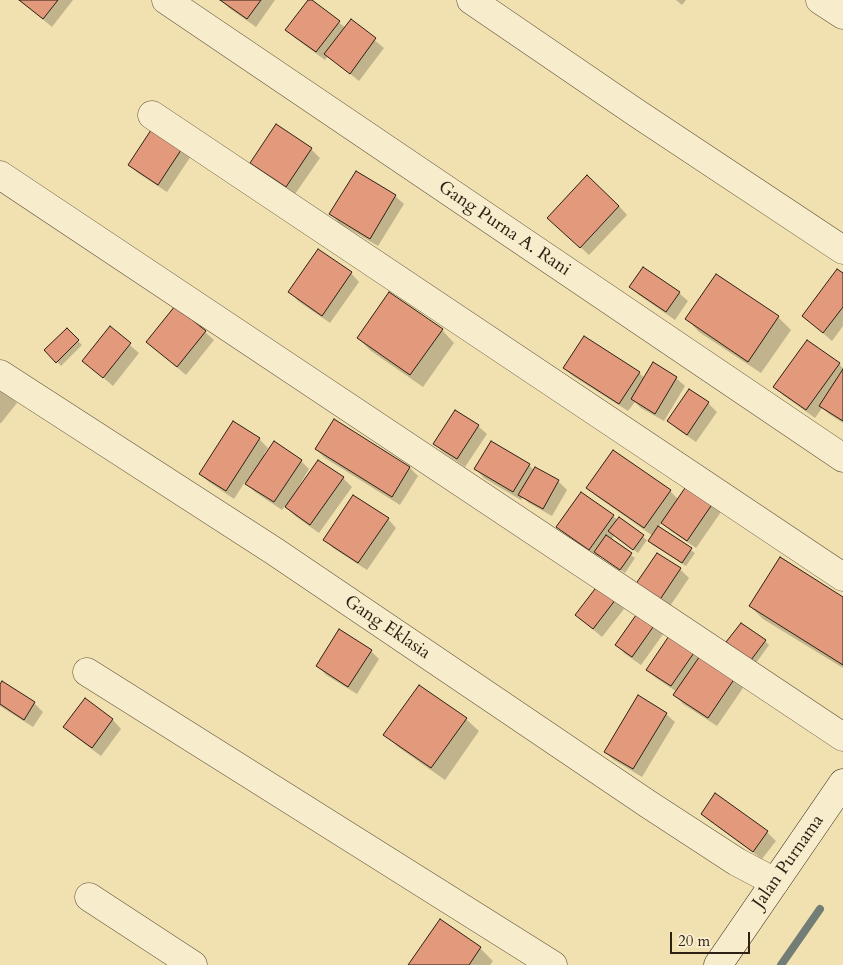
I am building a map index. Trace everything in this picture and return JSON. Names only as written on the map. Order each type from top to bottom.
[{"type":"street","name":"Gang Purna A. Rani","points":[[166,0],[843,458]]},
{"type":"street","points":[[471,0],[843,250]]},
{"type":"street","points":[[820,0],[843,15]]},
{"type":"street","points":[[152,115],[843,577]]},
{"type":"street","points":[[0,175],[843,737]]},
{"type":"street","name":"Gang Eklasia","points":[[0,374],[274,551],[736,862],[775,882]]},
{"type":"street","points":[[87,672],[553,965]]},
{"type":"street","name":"Jalan Purnama","points":[[718,965],[843,783]]},
{"type":"street","points":[[89,897],[193,965]]},
{"type":"building","points":[[19,0],[58,0],[43,19]]},
{"type":"building","points":[[220,0],[261,0],[247,19]]},
{"type":"building","points":[[308,0],[312,0],[340,21],[316,52],[285,30]]},
{"type":"building","points":[[351,19],[376,38],[350,74],[324,54]]},
{"type":"building","points":[[155,124],[185,144],[158,185],[128,165]]},
{"type":"building","points":[[276,124],[312,148],[286,187],[250,163]]},
{"type":"building","points":[[356,171],[396,195],[370,239],[329,214]]},
{"type":"building","points":[[587,175],[619,206],[580,248],[547,218]]},
{"type":"building","points":[[318,249],[352,272],[322,316],[288,292]]},
{"type":"building","points":[[643,267],[680,292],[666,312],[629,287]]},
{"type":"building","points":[[837,269],[843,273],[843,307],[823,333],[802,316]]},
{"type":"building","points":[[716,274],[779,316],[748,362],[685,319]]},
{"type":"building","points":[[389,292],[443,329],[410,375],[357,338]]},
{"type":"building","points":[[175,306],[206,331],[177,367],[146,342]]},
{"type":"building","points":[[110,326],[131,343],[103,378],[82,361]]},
{"type":"building","points":[[67,328],[79,340],[56,363],[44,350]]},
{"type":"building","points":[[584,336],[640,372],[619,404],[563,368]]},
{"type":"building","points":[[807,340],[840,363],[806,410],[773,387]]},
{"type":"building","points":[[653,362],[677,377],[655,414],[631,399]]},
{"type":"building","points":[[843,369],[843,421],[819,406]]},
{"type":"building","points":[[689,389],[709,402],[687,435],[667,421]]},
{"type":"building","points":[[455,410],[479,425],[457,459],[433,444]]},
{"type":"building","points":[[334,419],[410,467],[392,497],[315,449]]},
{"type":"building","points":[[233,421],[260,438],[226,491],[199,474]]},
{"type":"building","points":[[274,441],[302,460],[274,502],[245,484]]},
{"type":"building","points":[[491,441],[530,464],[513,492],[474,469]]},
{"type":"building","points":[[613,450],[671,490],[644,528],[586,488]]},
{"type":"building","points":[[318,460],[344,477],[310,525],[285,507]]},
{"type":"building","points":[[535,467],[559,480],[543,509],[518,495]]},
{"type":"building","points":[[687,485],[713,503],[687,541],[661,523]]},
{"type":"building","points":[[581,492],[614,515],[589,550],[556,527]]},
{"type":"building","points":[[353,495],[389,518],[358,563],[323,540]]},
{"type":"building","points":[[619,517],[644,535],[633,550],[608,531]]},
{"type":"building","points":[[658,526],[692,548],[682,563],[648,541]]},
{"type":"building","points":[[606,535],[632,553],[620,570],[594,552]]},
{"type":"building","points":[[657,553],[681,568],[657,604],[633,588]]},
{"type":"building","points":[[780,557],[843,597],[843,665],[749,606]]},
{"type":"building","points":[[598,585],[616,599],[593,629],[575,615]]},
{"type":"building","points":[[641,608],[658,620],[632,657],[615,645]]},
{"type":"building","points":[[741,623],[766,640],[751,660],[726,642]]},
{"type":"building","points":[[339,629],[372,650],[348,687],[316,666]]},
{"type":"building","points":[[673,630],[698,647],[671,686],[646,670]]},
{"type":"building","points":[[702,653],[737,675],[708,718],[673,695]]},
{"type":"building","points":[[2,681],[35,702],[24,720],[0,704],[0,684]]},
{"type":"building","points":[[419,685],[467,718],[431,768],[383,735]]},
{"type":"building","points":[[638,695],[667,713],[633,769],[604,752]]},
{"type":"building","points":[[85,698],[113,719],[92,748],[63,727]]},
{"type":"building","points":[[715,793],[768,831],[753,852],[701,814]]},
{"type":"building","points":[[440,919],[481,947],[469,965],[408,965]]},
{"type":"waterway","points":[[781,965],[820,909]]}]
